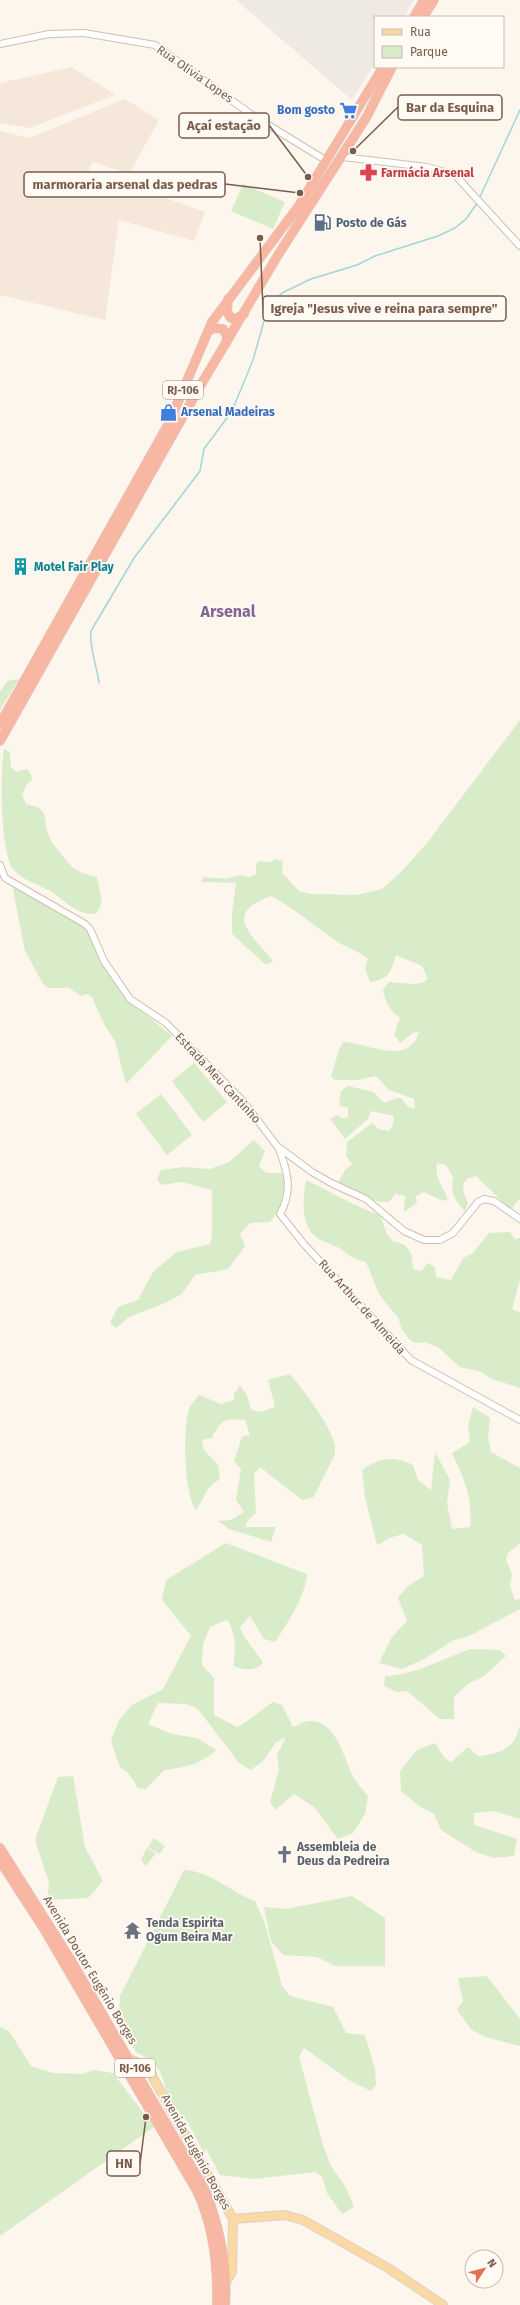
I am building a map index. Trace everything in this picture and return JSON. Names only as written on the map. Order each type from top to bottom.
[{"type":"highway","points":[[415,16],[424,0]]},
{"type":"highway","points":[[424,16],[434,0]]},
{"type":"highway","name":"RJ-106","points":[[0,724],[169,424],[208,331],[228,299],[277,237],[327,161],[382,68]]},
{"type":"highway","name":"RJ-106","points":[[0,742],[140,491],[278,255],[343,157],[377,99],[392,68]]},
{"type":"highway","points":[[228,299],[226,312],[231,318],[235,319],[245,313]]},
{"type":"highway","points":[[208,331],[218,327],[225,330],[227,336],[226,345]]},
{"type":"highway","name":"Avenida Doutor Eugênio Borges","points":[[0,1848],[130,2059],[206,2192],[219,2233],[226,2282],[225,2305]]},
{"type":"highway","name":"Avenida Doutor Eugênio Borges","points":[[0,1861],[44,1929],[197,2191],[208,2221],[215,2251],[218,2279],[217,2305]]},
{"type":"main road","name":"Avenida Eugênio Borges","points":[[130,2059],[145,2066],[152,2074],[233,2219],[232,2272],[226,2282]]},
{"type":"main road","points":[[233,2219],[285,2215],[303,2220],[388,2268],[443,2305]]},
{"type":"street","name":"Rua Olívia Lopes","points":[[0,44],[49,34],[84,33],[155,45],[252,115],[327,161]]},
{"type":"street","points":[[343,157],[427,167],[455,175],[520,246]]},
{"type":"street","name":"Estrada Meu Cantinho","points":[[0,865],[5,878],[85,924],[90,929],[104,961],[126,994],[166,1022],[243,1100],[277,1146],[312,1172],[333,1184],[366,1199],[404,1231],[424,1240],[440,1240],[453,1233],[478,1202],[484,1199],[494,1201],[520,1219]]},
{"type":"street","name":"Rua Arthur de Almeida","points":[[277,1146],[283,1160],[289,1190],[287,1200],[280,1214],[303,1243],[410,1360],[520,1420]]},
{"type":"shaded area","points":[[236,0],[414,0],[405,16],[374,16],[374,65],[352,100]]},
{"type":"shaded area","points":[[72,67],[115,95],[30,128],[0,123],[0,83]]},
{"type":"shaded area","points":[[125,99],[159,120],[129,174],[92,162],[89,171],[205,212],[194,241],[119,220],[105,320],[0,295],[0,131],[29,138]]},
{"type":"green space","points":[[243,184],[285,202],[273,229],[231,211]]},
{"type":"green space","points":[[19,679],[0,710],[0,692],[7,681]]},
{"type":"green space","points":[[520,720],[520,1200],[519,1199],[512,1208],[507,1206],[476,1176],[468,1178],[463,1184],[464,1194],[468,1203],[465,1211],[454,1196],[452,1187],[453,1177],[446,1165],[437,1163],[438,1178],[448,1199],[443,1201],[424,1192],[416,1196],[417,1203],[404,1212],[405,1196],[395,1194],[389,1202],[376,1201],[349,1191],[338,1183],[345,1170],[352,1164],[346,1156],[347,1142],[372,1123],[379,1129],[389,1131],[393,1124],[394,1116],[371,1111],[368,1119],[345,1139],[330,1119],[337,1115],[344,1119],[348,1117],[348,1108],[341,1106],[339,1103],[341,1091],[348,1086],[373,1092],[385,1103],[393,1099],[401,1098],[407,1105],[415,1109],[414,1099],[389,1090],[376,1076],[357,1080],[335,1080],[331,1076],[340,1047],[344,1042],[375,1049],[397,1051],[414,1043],[419,1032],[413,1033],[400,1043],[394,1035],[400,1018],[388,1006],[383,990],[389,982],[414,984],[422,983],[428,979],[422,966],[396,955],[388,974],[382,979],[370,982],[365,969],[368,959],[360,953],[337,942],[295,911],[271,896],[256,903],[247,910],[244,918],[246,926],[251,934],[273,961],[266,965],[232,934],[232,914],[236,883],[201,882],[204,877],[226,879],[241,875],[250,877],[256,874],[256,865],[259,861],[271,862],[275,859],[283,861],[282,873],[299,891],[312,894],[356,895],[382,889],[402,871],[427,843]]},
{"type":"green space","points":[[4,749],[10,752],[11,767],[16,772],[27,769],[32,776],[32,780],[26,785],[22,795],[26,804],[38,807],[44,813],[47,831],[52,843],[72,867],[82,873],[97,877],[102,902],[97,913],[84,913],[73,908],[52,892],[21,877],[13,869],[9,860],[3,829],[2,774]]},
{"type":"green space","points":[[15,887],[48,902],[73,918],[88,932],[110,975],[129,1001],[172,1036],[126,1084],[115,1041],[104,1024],[92,997],[87,994],[81,996],[69,988],[48,988],[43,984],[25,951],[13,890]]},
{"type":"green space","points":[[194,1063],[227,1102],[203,1122],[172,1081]]},
{"type":"green space","points":[[161,1094],[192,1135],[167,1155],[136,1114]]},
{"type":"green space","points":[[254,1140],[265,1151],[259,1166],[266,1173],[282,1173],[285,1176],[282,1200],[274,1217],[270,1222],[250,1223],[240,1234],[245,1246],[228,1269],[195,1275],[182,1294],[165,1303],[129,1317],[116,1328],[110,1323],[118,1307],[138,1300],[153,1272],[177,1252],[210,1244],[212,1236],[212,1190],[182,1182],[161,1185],[157,1179],[161,1170],[183,1167],[210,1169],[229,1162]]},
{"type":"green space","points":[[306,1180],[380,1215],[387,1234],[393,1241],[405,1245],[411,1254],[413,1269],[421,1271],[428,1263],[435,1267],[436,1277],[451,1280],[463,1258],[473,1253],[489,1233],[510,1232],[515,1239],[520,1238],[520,1280],[512,1309],[520,1313],[520,1388],[492,1379],[479,1371],[460,1367],[438,1347],[425,1342],[416,1343],[410,1340],[402,1330],[398,1317],[379,1294],[366,1262],[354,1258],[339,1248],[321,1240],[311,1232],[307,1225],[304,1210]]},
{"type":"green space","points":[[290,1374],[326,1423],[331,1434],[335,1453],[314,1497],[302,1500],[260,1467],[254,1474],[256,1513],[249,1519],[245,1527],[276,1527],[271,1542],[229,1529],[218,1521],[231,1520],[244,1512],[236,1500],[241,1469],[234,1461],[242,1437],[250,1435],[245,1420],[228,1420],[218,1427],[212,1438],[202,1440],[204,1450],[218,1465],[220,1479],[207,1490],[196,1510],[192,1502],[187,1476],[185,1444],[187,1416],[190,1407],[199,1395],[221,1404],[234,1400],[234,1394],[240,1385],[247,1395],[251,1410],[261,1412],[275,1407],[268,1380]]},
{"type":"green space","points":[[473,1407],[490,1418],[488,1437],[491,1452],[520,1468],[520,1543],[508,1553],[506,1560],[512,1574],[510,1586],[515,1600],[520,1599],[520,1609],[467,1637],[454,1640],[424,1659],[402,1669],[379,1663],[392,1637],[407,1621],[398,1598],[408,1586],[424,1576],[422,1545],[404,1534],[392,1537],[377,1545],[365,1497],[362,1470],[374,1463],[387,1459],[406,1462],[413,1465],[418,1480],[431,1490],[435,1452],[450,1480],[447,1503],[452,1529],[470,1527],[471,1517],[467,1489],[452,1453],[470,1442],[468,1426]]},
{"type":"green space","points":[[226,1543],[307,1575],[303,1591],[290,1619],[275,1642],[264,1639],[250,1616],[240,1627],[263,1663],[256,1668],[245,1669],[233,1666],[235,1654],[234,1635],[227,1620],[210,1627],[203,1644],[202,1665],[214,1678],[214,1715],[237,1727],[273,1702],[282,1705],[293,1727],[304,1722],[315,1721],[324,1725],[337,1741],[354,1778],[368,1796],[365,1814],[353,1833],[338,1839],[314,1807],[294,1794],[275,1810],[270,1802],[279,1770],[277,1755],[286,1737],[276,1742],[265,1759],[251,1770],[239,1763],[198,1709],[186,1704],[158,1703],[148,1724],[172,1734],[197,1738],[216,1750],[198,1762],[179,1768],[164,1770],[146,1789],[138,1788],[129,1774],[120,1767],[111,1741],[119,1720],[132,1705],[163,1689],[191,1636],[162,1600],[166,1580]]},
{"type":"green space","points":[[471,1649],[500,1650],[506,1656],[484,1676],[468,1684],[454,1697],[454,1719],[440,1719],[407,1691],[397,1692],[384,1686],[385,1676],[408,1673]]},
{"type":"green space","points":[[520,1725],[520,1819],[494,1811],[474,1813],[474,1825],[517,1839],[514,1856],[494,1858],[476,1852],[441,1830],[434,1814],[419,1806],[401,1791],[400,1771],[417,1750],[435,1743],[444,1757],[451,1762],[468,1747],[478,1756],[492,1754],[502,1751],[513,1742],[516,1738]]},
{"type":"green space","points":[[73,1776],[85,1847],[103,1881],[88,1898],[47,1900],[49,1883],[35,1840],[58,1777]]},
{"type":"green space","points":[[154,1838],[165,1846],[160,1854],[148,1847]]},
{"type":"green space","points":[[147,1848],[156,1853],[146,1866],[141,1860]]},
{"type":"green space","points":[[184,1870],[203,1874],[255,1901],[265,1924],[282,1986],[290,1996],[333,2007],[346,2033],[365,2035],[375,2068],[376,2085],[371,2091],[349,2080],[304,2048],[299,2057],[323,2145],[331,2166],[345,2186],[354,2207],[342,2214],[327,2193],[322,2177],[315,2172],[255,2179],[220,2175],[205,2147],[205,2155],[187,2121],[171,2103],[161,2074],[154,2062],[136,2052],[124,2033],[119,2010],[120,1996]]},
{"type":"green space","points":[[352,1896],[385,1918],[385,1966],[335,1966],[317,1957],[283,1955],[271,1941],[264,1907],[286,1909]]},
{"type":"green space","points":[[487,1976],[520,2019],[520,2046],[485,2037],[472,2030],[457,2010],[463,2001],[458,1978]]},
{"type":"green space","points":[[0,2027],[9,2031],[31,2066],[53,2073],[83,2074],[93,2070],[113,2073],[154,2127],[0,2236]]},
{"type":"waterway","points":[[479,199],[520,110]]},
{"type":"waterway","points":[[99,683],[92,650],[91,631],[134,558],[200,471],[204,449],[232,411],[253,360],[268,307],[282,293],[311,279],[357,265],[375,256],[438,236],[455,228],[466,219],[478,202]]},
{"type":"place","name":"Bom gosto","points":[[348,110]]},
{"type":"place","name":"Bar da Esquina","points":[[353,151]]},
{"type":"place","name":"Farmácia Arsenal","points":[[368,173]]},
{"type":"place","name":"Açaí estação","points":[[308,177]]},
{"type":"place","name":"marmoraria arsenal das pedras","points":[[300,193]]},
{"type":"place","name":"Posto de Gás","points":[[323,223]]},
{"type":"place","name":"Igreja \"Jesus vive e reina para sempre\"","points":[[260,238]]},
{"type":"place","name":"Arsenal Madeiras","points":[[168,412]]},
{"type":"place","name":"Motel Fair Play","points":[[21,567]]},
{"type":"place","name":"Assembleia de Deus da Pedreira","points":[[284,1854]]},
{"type":"place","name":"Tenda Espirita Ogum Beira Mar","points":[[133,1930]]},
{"type":"place","name":"HN","points":[[146,2117]]},
{"type":"district","name":"Arsenal","points":[[228,611]]}]
